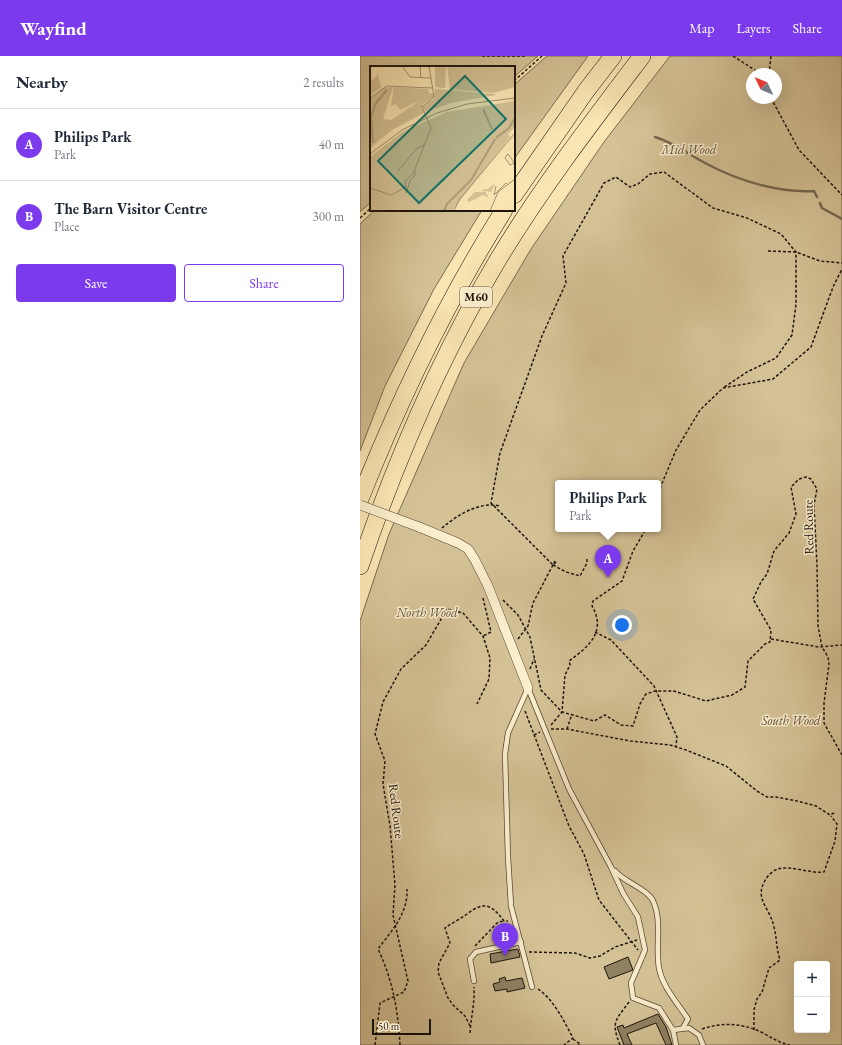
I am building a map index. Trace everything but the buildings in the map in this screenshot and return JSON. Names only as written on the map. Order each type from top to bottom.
[{"type":"highway","points":[[515,194],[586,91],[613,56]]},
{"type":"highway","name":"M60","points":[[360,566],[389,487],[414,428],[441,367],[473,304],[500,257],[554,175],[642,56]]},
{"type":"highway","name":"M60","points":[[360,499],[382,444],[419,362],[454,293],[503,211]]},
{"type":"street","points":[[360,505],[436,533],[468,549],[475,560],[492,596],[528,688]]},
{"type":"lane","points":[[528,688],[508,733],[505,754],[511,906],[532,987]]},
{"type":"lane","points":[[528,688],[569,789],[611,867],[623,893],[638,917],[645,950],[631,983],[633,998],[659,1008],[673,1030],[676,1045]]},
{"type":"lane","points":[[611,867],[620,877],[650,897],[657,909],[659,968],[663,980],[688,1019],[683,1028]]},
{"type":"lane","points":[[474,981],[470,959],[476,952],[521,942]]},
{"type":"lane","points":[[673,1030],[689,1028],[699,1035],[703,1045]]},
{"type":"path","points":[[482,56],[525,56]]},
{"type":"path","points":[[515,80],[542,56]]},
{"type":"path","points":[[733,56],[752,68]]},
{"type":"path","points":[[770,68],[771,56]]},
{"type":"path","points":[[774,104],[799,150],[842,195]]},
{"type":"path","points":[[627,190],[638,184],[650,174],[664,172],[713,208],[747,218],[781,234],[796,252],[796,304],[792,335],[776,358],[746,372],[723,388],[700,410],[676,450],[661,486]]},
{"type":"path","points":[[491,503],[500,453],[542,336],[566,283],[563,256],[604,183],[616,177],[630,187]]},
{"type":"path","points":[[360,218],[370,209]]},
{"type":"path","points":[[768,251],[796,252],[820,261],[842,263]]},
{"type":"path","points":[[723,388],[773,379],[811,347],[833,287],[842,269]]},
{"type":"path","name":"Red Route","points":[[771,640],[770,630],[753,599],[761,582],[767,574],[774,551],[789,533],[796,514],[791,487],[799,479],[806,477],[811,479],[816,490],[814,505],[818,626],[822,647],[828,657],[824,703],[824,723],[842,756]]},
{"type":"path","points":[[491,503],[553,565],[566,572],[580,576],[587,563],[587,557]]},
{"type":"path","points":[[436,533],[450,520],[477,507],[491,503],[500,506]]},
{"type":"path","points":[[644,532],[633,551],[622,581],[593,601],[592,606],[596,614],[597,626],[591,644],[569,661],[570,665],[565,675],[562,712],[547,730],[567,729],[630,741],[676,747],[726,766],[757,792],[767,798],[776,797],[816,806],[830,815],[838,824],[835,841],[824,872],[778,869],[768,876],[761,887],[760,894],[765,906],[771,913],[775,928],[775,946],[780,960],[769,968],[762,992],[757,999],[754,1010],[754,1030]]},
{"type":"path","points":[[512,646],[526,629],[533,603],[556,562]]},
{"type":"path","points":[[483,636],[491,632],[482,596],[499,597],[518,615],[526,629],[530,637],[541,690],[562,712],[594,721],[605,715],[621,725],[633,726],[640,704],[646,694],[656,691],[674,692],[706,701],[732,695],[745,687],[748,661],[771,640],[822,647],[842,645]]},
{"type":"path","name":"Red Route","points":[[375,1045],[380,1003],[404,992],[408,981],[393,916],[395,885],[391,834],[383,784],[385,761],[375,734],[383,702],[401,669],[426,645],[447,609],[463,613],[483,636],[490,658],[489,679],[477,704]]},
{"type":"path","points":[[595,632],[611,640],[654,686],[660,703],[677,737],[676,747]]},
{"type":"path","points":[[522,704],[569,826],[584,854],[600,900],[637,946]]},
{"type":"path","points":[[567,729],[572,714]]},
{"type":"path","points":[[534,735],[538,733]]},
{"type":"path","points":[[830,815],[836,812]]},
{"type":"path","points":[[400,1045],[395,996],[388,971],[378,949],[396,926],[403,914],[407,898],[407,889]]},
{"type":"path","points":[[470,1026],[465,1016],[448,998],[438,972],[439,963],[450,943],[445,928],[476,906],[485,906],[495,909],[504,920]]},
{"type":"path","points":[[470,959],[471,953],[478,941],[488,934],[498,922],[504,920],[516,923]]},
{"type":"path","points":[[527,952],[575,953],[590,958],[600,956],[615,947],[632,941],[642,940]]},
{"type":"path","points":[[470,1033],[470,1026],[473,1016],[474,981]]},
{"type":"path","points":[[532,987],[545,993],[563,1019],[573,1038],[580,1045]]},
{"type":"path","points":[[620,1045],[614,1030],[618,1017],[633,998]]},
{"type":"path","points":[[694,1031],[714,1024],[734,1023],[790,1045]]},
{"type":"path","points":[[564,1045],[573,1038]]},
{"type":"green space","points":[[360,56],[538,56],[515,76],[515,66],[370,66],[370,203],[360,212]]},
{"type":"green space","points":[[547,56],[588,56],[515,158],[515,84]]},
{"type":"green space","points":[[670,56],[842,56],[842,1045],[360,1045],[360,621],[389,534],[464,363],[531,249],[604,142]]},
{"type":"green space","points":[[374,211],[481,211],[434,289],[385,386],[360,451],[360,224]]},
{"type":"waterway","points":[[655,137],[669,142],[707,164],[732,176],[773,188],[814,191],[817,197]]},
{"type":"waterway","points":[[820,203],[822,208],[842,219]]},
{"type":"place","name":"Philips Park","points":[[608,578]]},
{"type":"place","name":"The Barn Visitor Centre","points":[[505,956]]},
{"type":"park label","name":"Mid Wood","points":[[689,149]]},
{"type":"park label","name":"North Wood","points":[[427,612]]},
{"type":"park label","name":"South Wood","points":[[791,720]]}]
